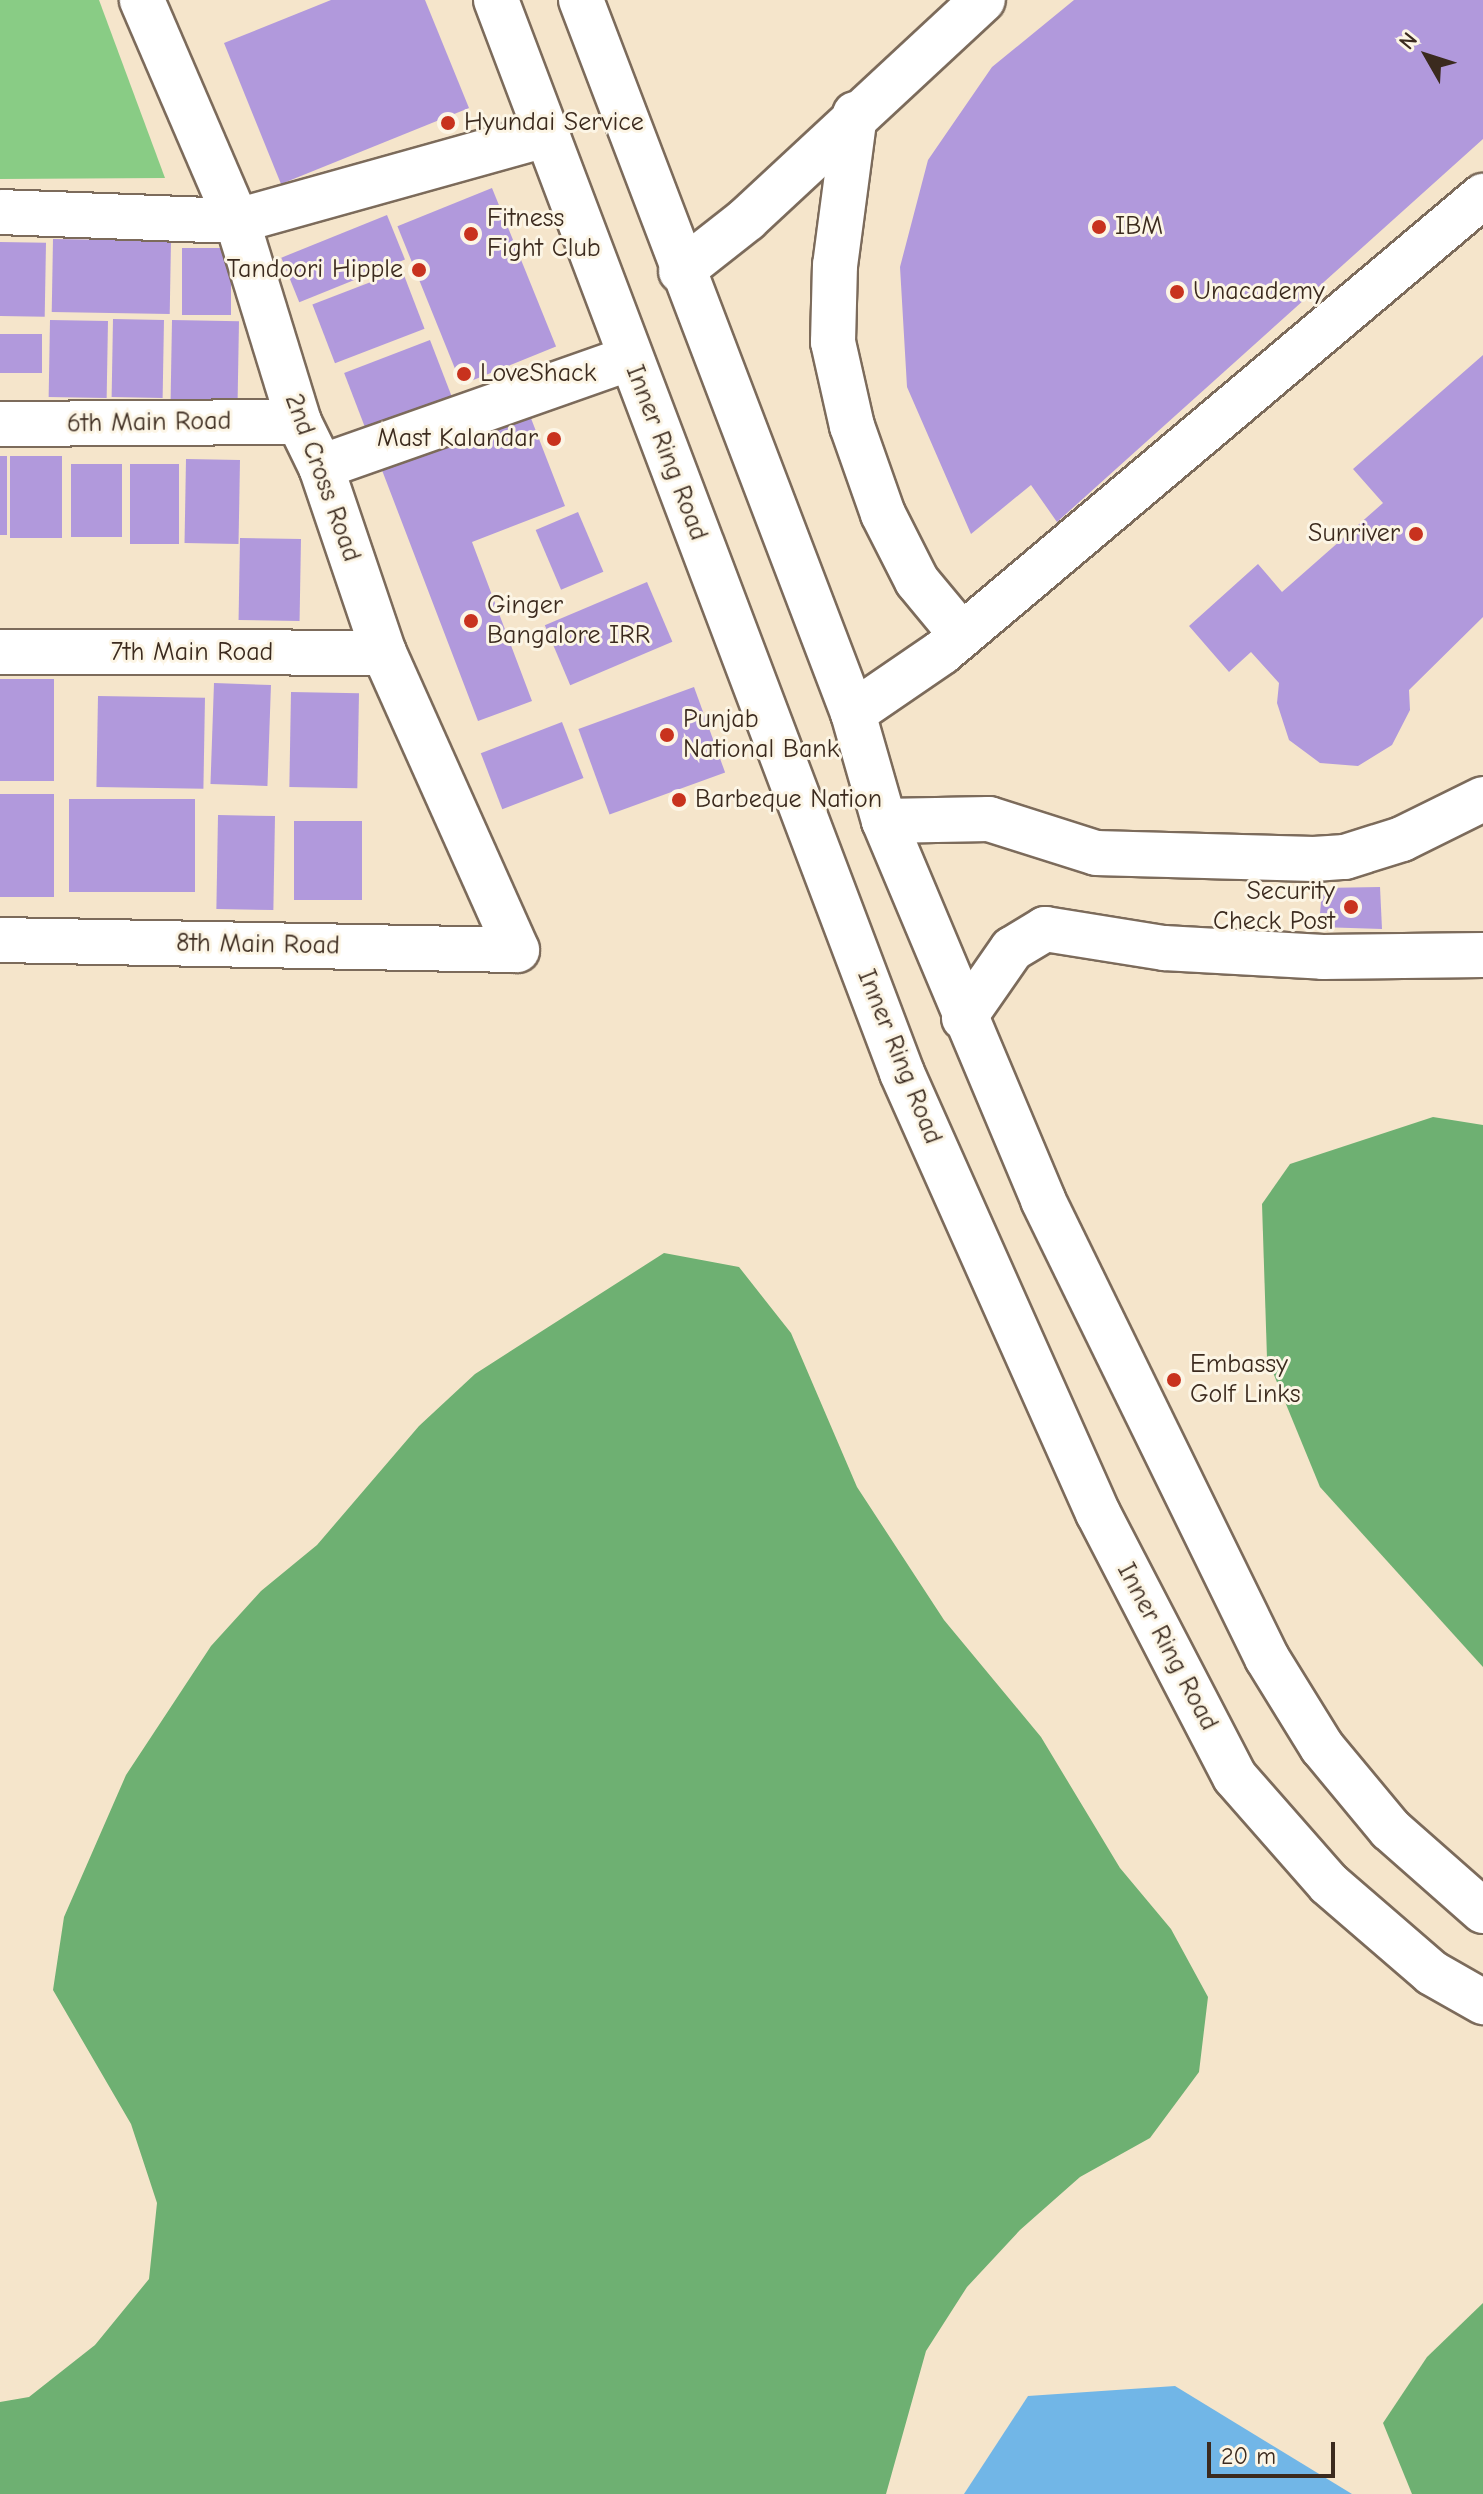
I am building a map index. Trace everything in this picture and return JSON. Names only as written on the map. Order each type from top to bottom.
[{"type":"main road","name":"2nd Cross Road","points":[[142,0],[237,221],[299,422],[321,467],[384,653],[517,950]]},
{"type":"main road","name":"Inner Ring Road","points":[[496,0],[902,1073],[1105,1527],[1235,1777],[1329,1884],[1432,1973],[1483,2002]]},
{"type":"main road","points":[[581,0],[681,271],[853,713],[884,821],[964,1018],[1043,1200],[1267,1658],[1322,1747],[1390,1829],[1483,1911]]},
{"type":"main road","points":[[681,271],[747,219],[855,114],[983,0]]},
{"type":"main road","points":[[855,114],[835,265],[833,342],[852,426],[883,514],[917,581],[961,634]]},
{"type":"main road","points":[[0,212],[237,221],[548,134]]},
{"type":"main road","points":[[853,713],[961,634],[1483,196]]},
{"type":"main road","points":[[321,467],[630,358]]},
{"type":"main road","name":"6th Main Road","points":[[0,424],[299,422]]},
{"type":"main road","name":"7th Main Road","points":[[0,652],[384,653]]},
{"type":"main road","points":[[884,821],[989,819],[1096,853],[1314,859],[1345,857],[1402,839],[1483,799]]},
{"type":"main road","points":[[964,1018],[1012,949],[1045,929],[1180,949],[1323,957],[1483,955]]},
{"type":"main road","name":"8th Main Road","points":[[0,940],[517,950]]},
{"type":"green space","points":[[0,0],[99,0],[165,178],[0,179]]},
{"type":"green space","points":[[1433,1117],[1483,1125],[1483,1667],[1320,1487],[1267,1358],[1262,1204],[1290,1164]]},
{"type":"green space","points":[[664,1253],[739,1267],[791,1333],[857,1487],[944,1620],[1041,1737],[1120,1868],[1171,1929],[1208,1997],[1199,2072],[1150,2138],[1080,2177],[1020,2230],[967,2287],[926,2351],[886,2494],[0,2494],[0,2402],[29,2397],[95,2345],[149,2279],[157,2203],[131,2124],[53,1990],[64,1917],[126,1775],[211,1646],[261,1591],[317,1545],[419,1426],[475,1374]]},
{"type":"green space","points":[[1483,2303],[1483,2494],[1412,2494],[1383,2423],[1427,2357]]},
{"type":"water","points":[[1175,2386],[1352,2494],[964,2494],[1028,2396]]},
{"type":"building","points":[[331,0],[425,0],[469,108],[281,184],[224,43]]},
{"type":"building","points":[[1074,0],[1483,0],[1483,139],[1057,522],[1031,485],[971,534],[907,387],[900,267],[928,160],[992,67]]},
{"type":"building","points":[[492,188],[556,347],[461,385],[397,226]]},
{"type":"building","points":[[387,215],[405,260],[299,302],[281,258]]},
{"type":"building","points":[[53,239],[171,241],[170,314],[52,312]]},
{"type":"building","points":[[0,242],[46,243],[45,317],[0,316]]},
{"type":"building","points":[[182,248],[231,248],[231,315],[182,315]]},
{"type":"building","points":[[402,270],[425,329],[335,363],[312,304]]},
{"type":"building","points":[[113,319],[164,320],[163,398],[112,397]]},
{"type":"building","points":[[50,320],[108,321],[107,398],[49,397]]},
{"type":"building","points":[[172,320],[239,321],[238,402],[171,401]]},
{"type":"building","points":[[0,334],[42,334],[42,373],[0,373]]},
{"type":"building","points":[[430,340],[454,402],[368,435],[344,373]]},
{"type":"building","name":"Sunriver","points":[[1483,355],[1483,617],[1409,690],[1410,710],[1392,745],[1358,766],[1320,763],[1289,740],[1277,703],[1279,683],[1251,652],[1229,672],[1189,626],[1258,564],[1282,592],[1383,503],[1353,469]]},
{"type":"building","name":"Ginger Bangalore IRR","points":[[527,408],[565,506],[472,542],[532,701],[478,721],[380,465]]},
{"type":"building","points":[[0,456],[7,456],[7,535],[0,535]]},
{"type":"building","points":[[10,456],[62,456],[62,538],[10,538]]},
{"type":"building","points":[[186,459],[240,460],[239,544],[185,543]]},
{"type":"building","points":[[71,464],[122,464],[122,537],[71,537]]},
{"type":"building","points":[[130,464],[179,464],[179,544],[130,544]]},
{"type":"building","points":[[578,512],[603,572],[561,590],[536,530]]},
{"type":"building","points":[[240,538],[301,539],[300,621],[239,620]]},
{"type":"building","points":[[647,582],[672,642],[570,685],[545,625]]},
{"type":"building","points":[[0,679],[54,679],[54,781],[0,781]]},
{"type":"building","points":[[214,683],[271,685],[267,786],[210,784]]},
{"type":"building","points":[[694,687],[725,773],[610,815],[578,729]]},
{"type":"building","points":[[291,692],[359,693],[357,788],[289,787]]},
{"type":"building","points":[[98,696],[205,698],[203,789],[96,787]]},
{"type":"building","points":[[562,722],[584,778],[502,809],[481,753]]},
{"type":"building","points":[[0,794],[54,794],[54,897],[0,897]]},
{"type":"building","points":[[69,799],[195,799],[195,892],[69,892]]},
{"type":"building","points":[[218,815],[275,816],[273,910],[216,909]]},
{"type":"building","points":[[294,821],[362,821],[362,900],[294,900]]},
{"type":"building","name":"Security Check Post","points":[[1380,887],[1382,929],[1319,927],[1322,888]]},
{"type":"place","name":"Hyundai Service","points":[[448,123]]},
{"type":"place","name":"IBM","points":[[1099,227]]},
{"type":"place","name":"Fitness Fight Club","points":[[471,234]]},
{"type":"place","name":"Tandoori Hipple","points":[[419,270]]},
{"type":"place","name":"Unacademy","points":[[1177,292]]},
{"type":"place","name":"LoveShack","points":[[464,374]]},
{"type":"place","name":"Mast Kalandar","points":[[554,439]]},
{"type":"place","name":"Sunriver","points":[[1416,534]]},
{"type":"place","name":"Ginger Bangalore IRR","points":[[471,621]]},
{"type":"place","name":"Punjab National Bank","points":[[667,735]]},
{"type":"place","name":"Barbeque Nation","points":[[679,800]]},
{"type":"place","name":"Security Check Post","points":[[1351,907]]},
{"type":"place","name":"Embassy Golf Links","points":[[1174,1380]]}]
